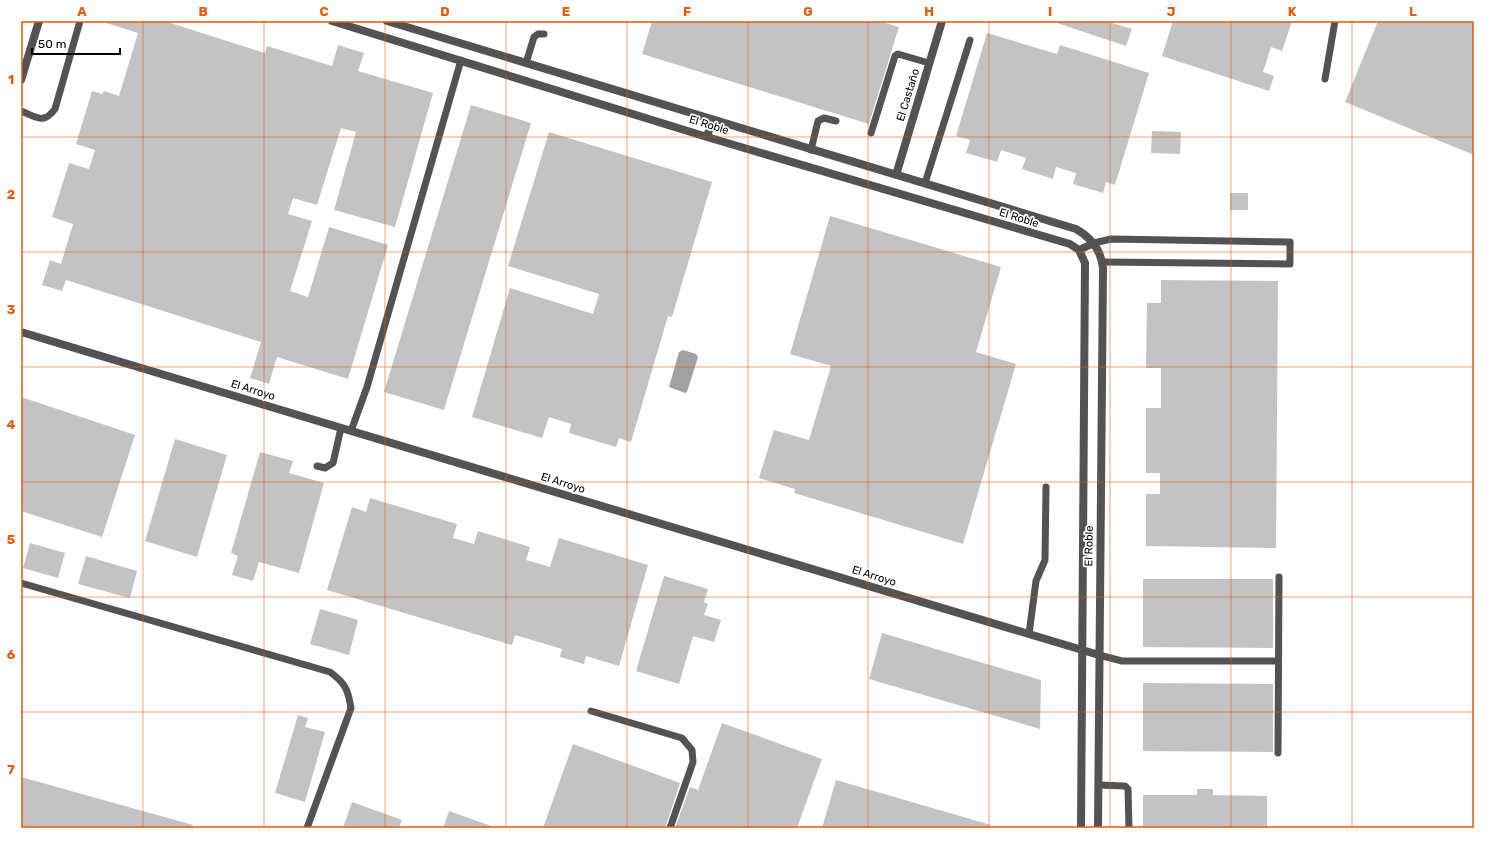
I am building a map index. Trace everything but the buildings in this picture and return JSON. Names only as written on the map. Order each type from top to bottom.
[{"type":"street","points":[[21,80],[39,21]]},
{"type":"street","name":"El Roble","points":[[332,21],[707,137],[1070,244],[1079,250],[1085,263],[1081,828]]},
{"type":"street","name":"El Roble","points":[[387,21],[1076,229],[1094,242],[1103,262],[1098,828]]},
{"type":"street","name":"El Castaño","points":[[896,175],[942,21]]},
{"type":"street","points":[[707,137],[712,120]]},
{"type":"street","points":[[1079,250],[1094,242]]},
{"type":"street","name":"El Arroyo","points":[[21,332],[1099,655]]},
{"type":"lane","points":[[21,111],[43,120],[49,118],[55,109],[80,21]]},
{"type":"lane","points":[[1325,79],[1335,21]]},
{"type":"lane","points":[[526,64],[534,37],[538,34],[544,34]]},
{"type":"lane","points":[[925,184],[970,40]]},
{"type":"lane","points":[[871,133],[895,56],[898,54],[929,63]]},
{"type":"lane","points":[[351,431],[367,387],[461,60]]},
{"type":"lane","points":[[811,150],[818,121],[824,118],[836,120]]},
{"type":"lane","points":[[1094,242],[1111,239],[1290,242],[1290,264],[1103,262]]},
{"type":"lane","points":[[317,466],[325,468],[333,463],[342,428]]},
{"type":"lane","points":[[1029,634],[1036,581],[1045,560],[1046,487]]},
{"type":"lane","points":[[1278,753],[1279,577]]},
{"type":"lane","points":[[21,583],[330,672],[339,679],[346,688],[350,708],[307,828]]},
{"type":"lane","points":[[1099,655],[1122,661],[1278,660]]},
{"type":"lane","points":[[591,711],[682,738],[692,750],[693,762],[670,828]]},
{"type":"lane","points":[[1099,785],[1125,786],[1128,789],[1129,828]]},
{"type":"shaded area","points":[[683,350],[696,354],[698,357],[687,392],[685,393],[669,387],[679,352]]}]
